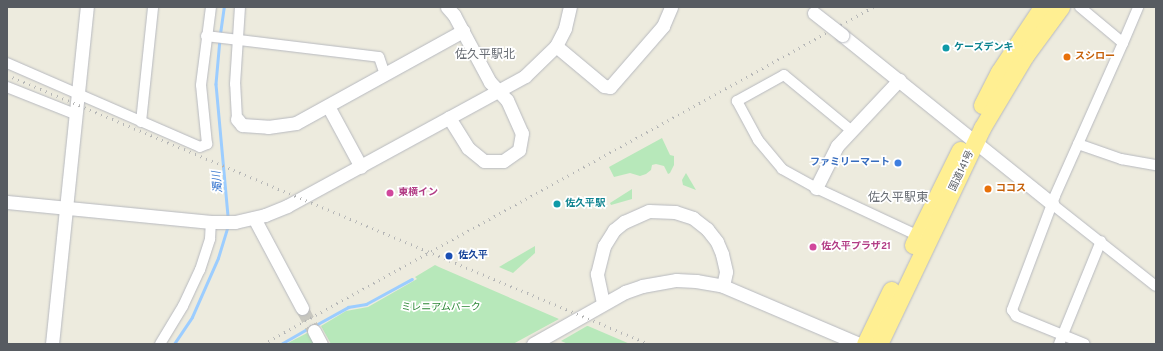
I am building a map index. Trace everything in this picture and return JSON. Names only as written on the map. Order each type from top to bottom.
[{"type":"highway","name":"国道141号","points":[[879,344],[971,139],[999,72],[1042,7]]},
{"type":"highway","name":"国道141号","points":[[865,344],[917,235],[971,139],[1002,90],[1060,7]]},
{"type":"street","points":[[52,344],[87,7]]},
{"type":"street","points":[[141,122],[153,7]]},
{"type":"street","points":[[7,63],[200,147],[207,144],[201,85],[208,36],[210,7]]},
{"type":"street","points":[[240,7],[235,84],[237,119],[242,125],[277,127],[296,122],[328,106],[462,31]]},
{"type":"street","points":[[447,7],[498,91],[507,100],[522,133],[521,146],[515,155],[496,163],[478,158],[468,148],[449,118]]},
{"type":"street","points":[[7,202],[214,222],[235,222],[254,218],[282,209],[361,167],[530,72],[556,46],[565,28],[570,7]]},
{"type":"street","points":[[556,46],[604,86],[610,87],[663,26],[671,7]]},
{"type":"street","points":[[1080,7],[1123,43]]},
{"type":"street","points":[[1085,344],[1061,339],[1016,316],[1012,310],[1052,204],[1138,7]]},
{"type":"street","points":[[811,10],[1156,286]]},
{"type":"street","points":[[208,36],[379,57],[385,74]]},
{"type":"street","points":[[852,131],[784,75],[737,101],[770,157],[782,169],[816,188],[917,235]]},
{"type":"street","points":[[816,188],[831,156],[899,80]]},
{"type":"street","points":[[7,87],[75,114]]},
{"type":"street","points":[[328,106],[361,167]]},
{"type":"street","points":[[1078,144],[1121,159],[1156,165]]},
{"type":"street","points":[[604,303],[597,274],[604,246],[614,230],[624,222],[649,211],[675,212],[692,218],[707,229],[717,242],[722,254],[726,272],[723,286]]},
{"type":"street","points":[[254,218],[302,308]]},
{"type":"street","points":[[160,344],[183,306],[200,270],[214,222]]},
{"type":"street","points":[[1061,339],[1101,241]]},
{"type":"street","points":[[532,344],[604,303],[642,286],[658,282],[696,281],[723,286],[859,344]]},
{"type":"street","points":[[314,331],[321,344]]},
{"type":"green space","points":[[662,138],[670,155],[674,156],[674,165],[670,173],[668,174],[664,166],[656,164],[652,165],[651,170],[646,174],[640,176],[630,173],[614,177],[609,167]]},
{"type":"green space","points":[[686,173],[696,190],[683,185],[682,180]]},
{"type":"green space","points":[[632,189],[632,199],[611,205],[610,203]]},
{"type":"green space","points":[[535,246],[535,253],[513,273],[499,267]]},
{"type":"green space","name":"ミレニアムパーク","points":[[435,265],[559,319],[513,344],[331,344],[321,326],[346,311],[368,307],[417,279],[415,277]]},
{"type":"green space","points":[[587,326],[630,344],[568,344],[561,341]]},
{"type":"green space","points":[[309,332],[315,344],[286,344]]},
{"type":"waterway","name":"濁川","points":[[220,34],[224,7]]},
{"type":"waterway","name":"濁川","points":[[220,39],[216,84],[228,217]]},
{"type":"waterway","name":"濁川","points":[[174,344],[192,317],[218,258],[228,226]]},
{"type":"waterway","points":[[314,326],[348,307],[366,304],[412,279]]},
{"type":"waterway","points":[[281,344],[309,328]]},
{"type":"tunnel","points":[[302,308],[314,331]]},
{"type":"railway","points":[[263,344],[873,7]]},
{"type":"railway","points":[[7,75],[649,344]]},
{"type":"place","name":"ケーズデンキ","points":[[946,48]]},
{"type":"place","name":"スシロー","points":[[1067,57]]},
{"type":"place","name":"ファミリーマート","points":[[898,163]]},
{"type":"place","name":"ココス","points":[[988,189]]},
{"type":"place","name":"東横イン","points":[[390,193]]},
{"type":"place","name":"佐久平駅","points":[[557,204]]},
{"type":"place","name":"佐久平プラザ21","points":[[813,247]]},
{"type":"place","name":"佐久平","points":[[449,256]]},
{"type":"district","name":"佐久平駅北","points":[[485,56]]},
{"type":"district","name":"佐久平駅東","points":[[898,199]]}]
